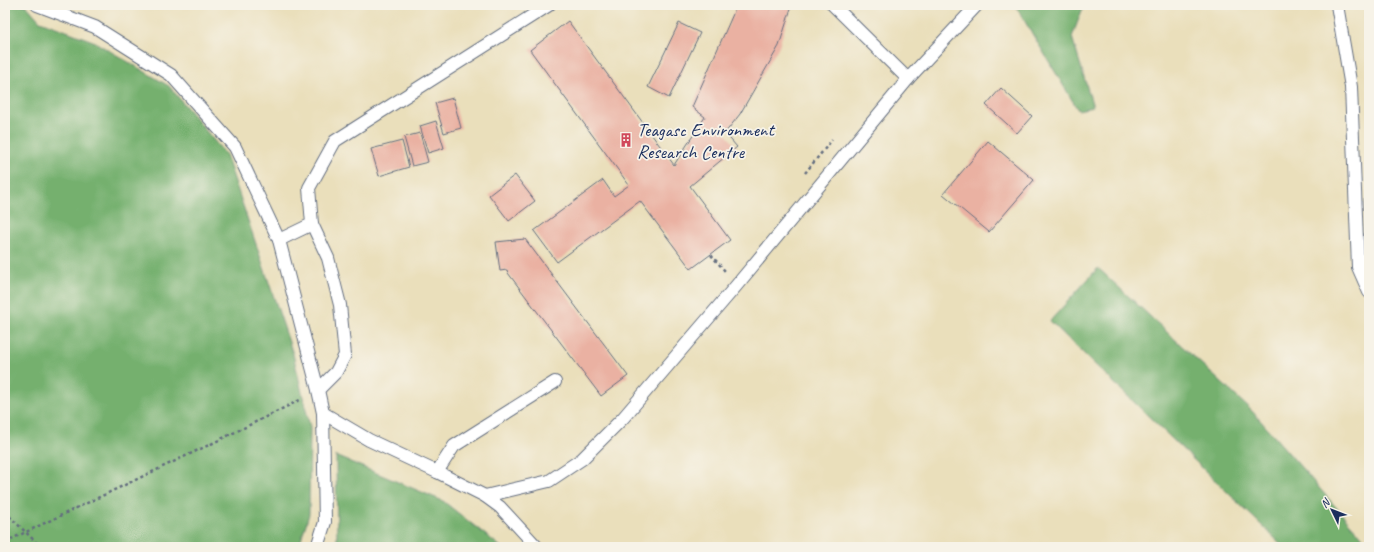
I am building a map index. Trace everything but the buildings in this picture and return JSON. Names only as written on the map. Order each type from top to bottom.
[{"type":"lane","points":[[37,5],[95,27],[171,75],[235,147],[279,240],[318,390],[322,413],[326,522],[317,547]]},
{"type":"lane","points":[[318,390],[336,372],[345,355],[340,305],[328,258],[312,224],[309,188],[335,141],[549,5]]},
{"type":"lane","points":[[832,5],[908,79]]},
{"type":"lane","points":[[485,496],[549,481],[582,459],[623,418],[736,286],[908,79],[977,5]]},
{"type":"lane","points":[[1337,5],[1351,87],[1358,267],[1369,292]]},
{"type":"lane","points":[[279,240],[312,224]]},
{"type":"lane","points":[[437,472],[454,446],[555,382]]},
{"type":"lane","points":[[322,413],[369,440],[485,496],[500,507],[537,547]]},
{"type":"path","points":[[5,542],[206,446],[318,390]]},
{"type":"path","points":[[5,512],[41,547]]},
{"type":"green space","points":[[5,5],[26,5],[40,21],[93,41],[169,86],[226,155],[293,354],[310,427],[309,514],[299,547],[5,547]]},
{"type":"green space","points":[[1015,5],[1084,5],[1072,37],[1093,107],[1078,110]]},
{"type":"green space","points":[[1098,268],[1252,411],[1369,545],[1369,547],[1284,547],[1050,321]]},
{"type":"green space","points":[[336,456],[443,501],[501,547],[343,547],[337,544]]},
{"type":"place","name":"Teagasc Environment Research Centre","points":[[626,140]]}]
